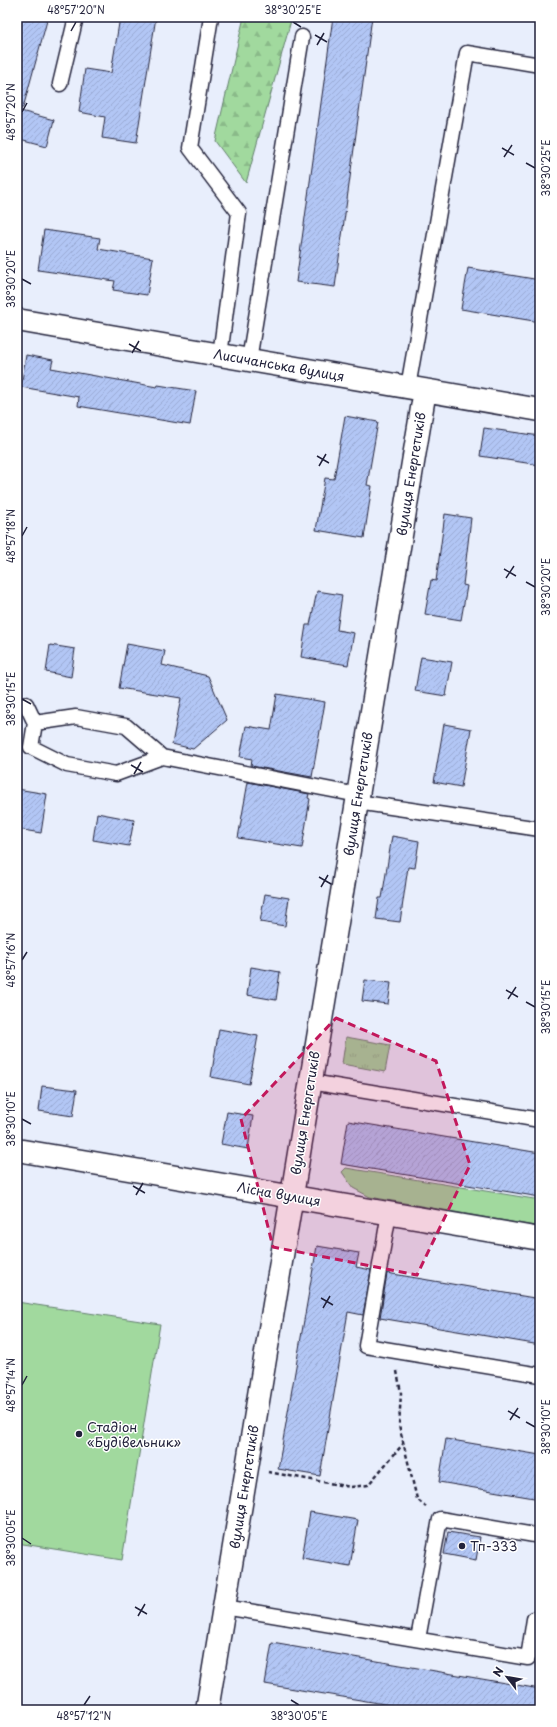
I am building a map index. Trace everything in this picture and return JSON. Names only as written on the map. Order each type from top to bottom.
[{"type":"street","name":"Лисичанська вулиця","points":[[17,320],[540,410]]},
{"type":"street","name":"вулиця Енергетиків","points":[[207,1710],[358,798],[417,389]]},
{"type":"street","name":"Лісна вулиця","points":[[17,1150],[540,1239]]},
{"type":"lane","points":[[60,84],[76,17]]},
{"type":"lane","points":[[211,17],[190,148],[239,213],[220,355]]},
{"type":"lane","points":[[249,360],[302,37]]},
{"type":"lane","points":[[417,389],[467,53],[540,65]]},
{"type":"lane","points":[[26,704],[35,723],[31,747],[67,765],[116,774],[162,758]]},
{"type":"lane","points":[[35,723],[76,717],[126,726],[162,758],[358,798],[540,829]]},
{"type":"lane","points":[[310,1082],[540,1120]]},
{"type":"lane","points":[[389,1213],[366,1346],[540,1375]]},
{"type":"lane","points":[[418,1640],[440,1519],[540,1536]]},
{"type":"lane","points":[[224,1606],[528,1658],[534,1619],[540,1620]]},
{"type":"path","points":[[394,1350],[401,1393],[399,1425],[417,1499],[440,1519]]},
{"type":"path","points":[[247,1468],[351,1487],[368,1485],[387,1465],[403,1443]]},
{"type":"highlighted area","points":[[336,1018],[436,1061],[470,1165],[417,1275],[273,1247],[241,1119]]},
{"type":"green space","points":[[244,17],[292,17],[246,183],[215,141]]},
{"type":"green space","points":[[346,1037],[390,1045],[385,1072],[342,1064]]},
{"type":"green space","points":[[346,1168],[540,1200],[540,1227],[370,1197],[353,1188],[342,1172]]},
{"type":"green space","name":"Стадіон «Будівельник»","points":[[17,1302],[160,1324],[122,1560],[17,1543]]},
{"type":"building","points":[[17,17],[48,17],[23,108],[17,108]]},
{"type":"building","points":[[120,17],[156,17],[136,143],[102,138],[105,117],[79,112],[85,69],[111,73]]},
{"type":"building","points":[[333,17],[372,17],[335,287],[296,282]]},
{"type":"building","points":[[17,110],[54,120],[47,146],[17,138]]},
{"type":"building","points":[[44,230],[100,238],[98,249],[153,258],[147,295],[113,290],[115,281],[38,270]]},
{"type":"building","points":[[468,268],[540,280],[540,322],[461,309]]},
{"type":"building","points":[[26,355],[53,360],[51,368],[157,387],[158,385],[196,391],[190,425],[78,406],[79,397],[21,387]]},
{"type":"building","points":[[345,416],[378,422],[367,485],[372,486],[364,538],[316,530],[325,478],[334,479]]},
{"type":"building","points":[[484,428],[540,436],[540,465],[480,456]]},
{"type":"building","points":[[445,514],[471,518],[463,585],[467,586],[461,620],[425,614],[431,580],[436,581]]},
{"type":"building","points":[[317,591],[342,595],[337,630],[354,633],[348,665],[301,657],[306,625],[310,625]]},
{"type":"building","points":[[127,644],[165,651],[162,665],[208,676],[227,720],[193,749],[172,744],[181,698],[119,688]]},
{"type":"building","points":[[50,645],[75,649],[71,677],[46,672]]},
{"type":"building","points":[[421,657],[452,662],[446,696],[415,691]]},
{"type":"building","points":[[277,694],[325,702],[312,777],[251,766],[252,759],[240,757],[246,726],[271,730]]},
{"type":"building","points":[[444,724],[471,729],[461,787],[434,782]]},
{"type":"building","points":[[248,782],[309,794],[308,798],[310,799],[302,848],[238,838]]},
{"type":"building","points":[[17,789],[47,794],[41,833],[17,829]]},
{"type":"building","points":[[97,813],[134,820],[129,846],[93,840]]},
{"type":"building","points":[[392,836],[419,841],[415,868],[408,867],[400,922],[376,919],[379,898],[382,898]]},
{"type":"building","points":[[265,894],[289,898],[285,926],[260,922]]},
{"type":"building","points":[[251,967],[280,972],[276,1000],[247,995]]},
{"type":"building","points":[[365,980],[391,983],[388,1004],[362,1001]]},
{"type":"building","points":[[219,1029],[258,1036],[249,1084],[211,1077]]},
{"type":"building","points":[[42,1086],[77,1090],[73,1116],[39,1111]]},
{"type":"building","points":[[227,1112],[253,1116],[248,1149],[221,1144]]},
{"type":"building","points":[[348,1121],[540,1153],[540,1197],[341,1164]]},
{"type":"building","points":[[317,1246],[359,1253],[356,1267],[371,1270],[363,1315],[348,1312],[320,1476],[278,1469]]},
{"type":"building","points":[[387,1273],[540,1299],[540,1345],[380,1318]]},
{"type":"building","points":[[446,1439],[540,1455],[540,1499],[439,1482]]},
{"type":"building","points":[[310,1512],[358,1520],[350,1566],[302,1558]]},
{"type":"building","name":"Тп-333","points":[[448,1532],[480,1537],[476,1560],[444,1554]]},
{"type":"building","points":[[272,1643],[540,1689],[540,1710],[420,1710],[265,1684]]},
{"type":"place","name":"Стадіон «Будівельник»","points":[[79,1434]]},
{"type":"place","name":"Тп-333","points":[[462,1546]]}]
